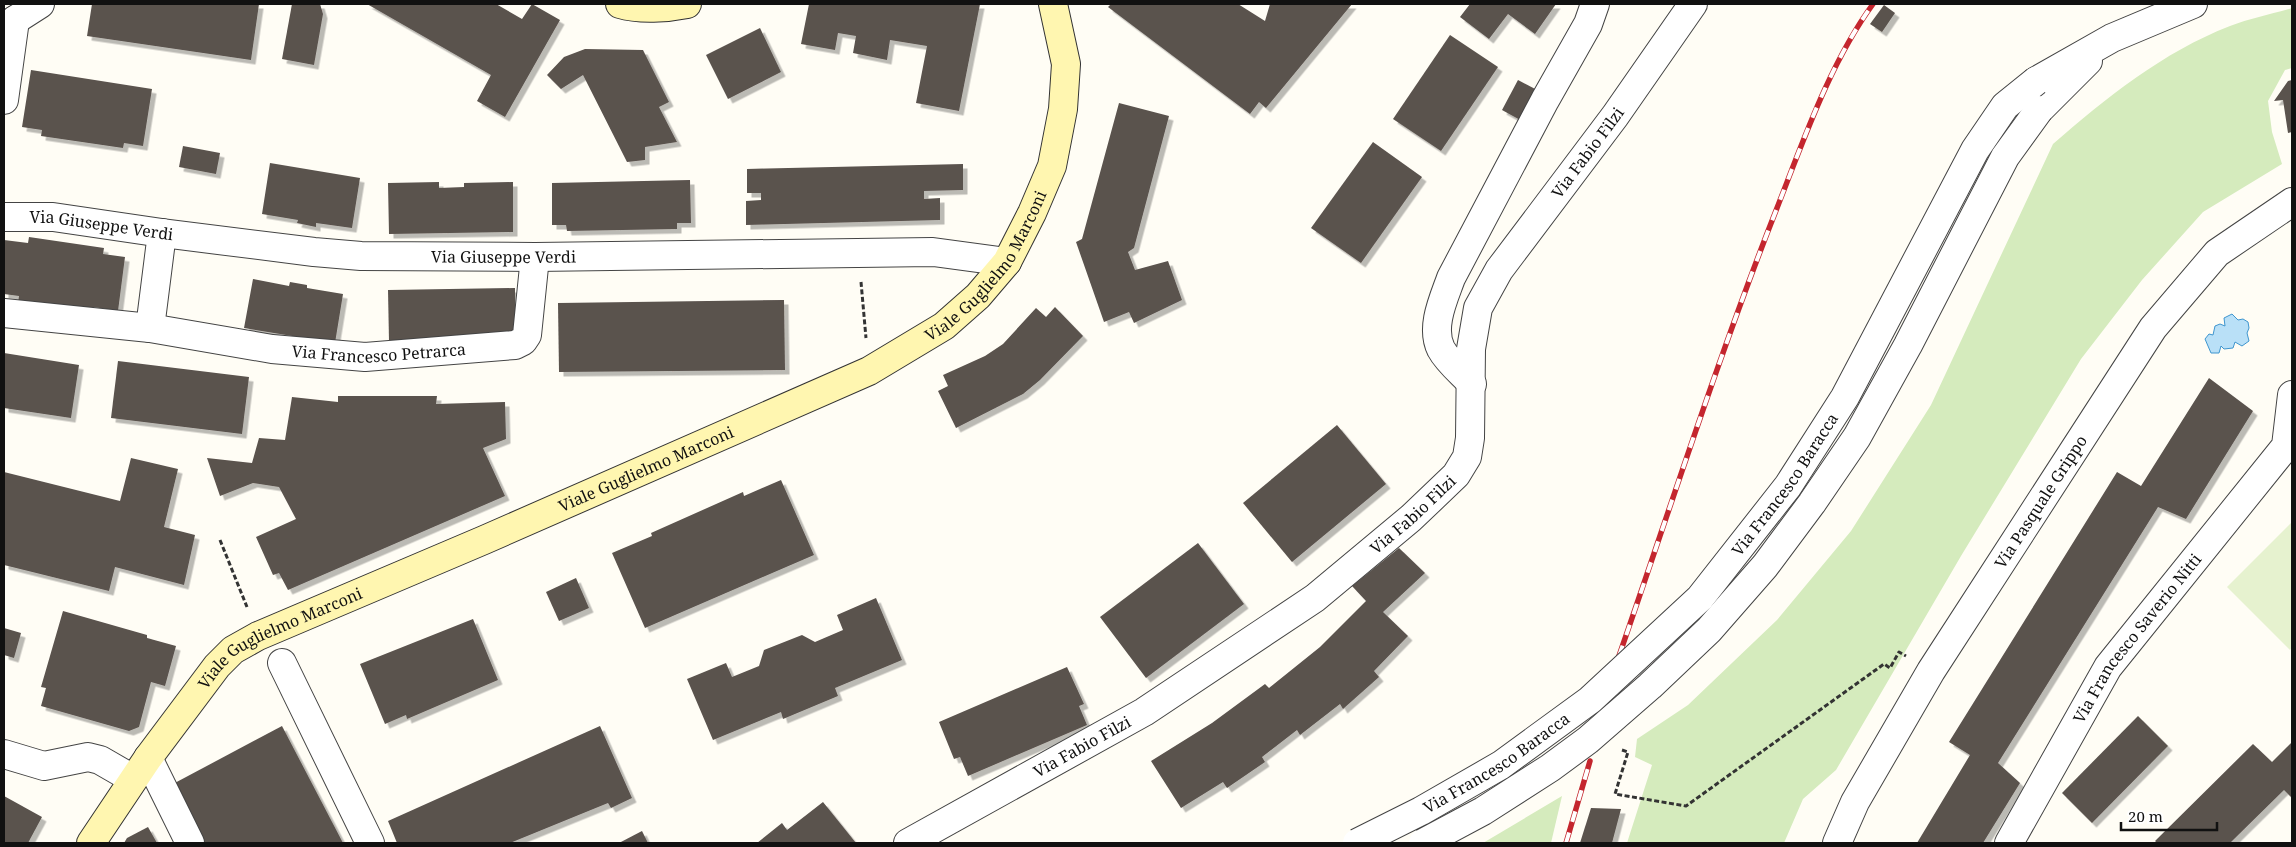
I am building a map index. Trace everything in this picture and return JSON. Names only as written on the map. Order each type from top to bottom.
[{"type":"street","points":[[4,100],[9,19],[40,4]]},
{"type":"street","points":[[620,4],[628,6],[671,7],[687,4]]},
{"type":"street","points":[[1472,384],[1441,348],[1438,332],[1441,305],[1451,278],[1545,100],[1588,24],[1595,4]]},
{"type":"street","name":"Via Fabio Filzi","points":[[908,843],[1144,712],[1315,598],[1411,518],[1456,475],[1467,457],[1470,438],[1471,349],[1478,308],[1499,270],[1615,116],[1693,4]]},
{"type":"street","name":"Via Francesco Baracca","points":[[1358,843],[1421,811],[1502,765],[1590,700],[1654,643],[1700,598],[1788,486],[1845,397],[1975,150],[2005,106],[2036,81],[2112,38],[2193,4]]},
{"type":"street","name":"Viale Guglielmo Marconi","points":[[92,843],[140,768],[217,666],[233,650],[258,636],[484,540],[869,371],[944,326],[978,296],[1007,262],[1032,213],[1052,166],[1063,109],[1066,64],[1056,6]]},
{"type":"street","name":"Via Francesco Baracca","points":[[1423,843],[1483,811],[1550,768],[1588,740],[1650,686],[1709,630],[1765,566],[1812,503],[1857,437],[1908,345],[2005,156],[2039,110],[2112,38]]},
{"type":"street","name":"Via Pasquale Grippo","points":[[1837,843],[1849,814],[1931,671],[2153,328],[2217,253],[2292,202]]},
{"type":"street","name":"Via Giuseppe Verdi","points":[[4,217],[53,217],[162,233],[361,256],[535,257],[933,252],[1007,262]]},
{"type":"street","points":[[150,328],[162,233]]},
{"type":"street","name":"Via Francesco Petrarca","points":[[4,314],[150,328],[272,349],[365,357],[516,345],[523,341],[527,335],[535,257]]},
{"type":"street","name":"Via Francesco Saverio Nitti","points":[[2009,843],[2108,667],[2289,446],[2292,395]]},
{"type":"street","points":[[282,663],[370,843]]},
{"type":"street","points":[[4,754],[44,766],[88,757],[140,768],[190,843]]},
{"type":"street","points":[[1849,814],[1856,843]]},
{"type":"path","points":[[859,252],[869,371]]},
{"type":"path","points":[[220,540],[258,636]]},
{"type":"path","points":[[1628,752],[1615,794],[1686,806],[1884,664],[1890,668],[1899,652],[1931,671]]},
{"type":"green space","points":[[2292,8],[2292,68],[2285,70],[2268,101],[2272,132],[2282,164],[2203,212],[2142,280],[2081,359],[1961,556],[1836,770],[1803,799],[1784,843],[1627,843],[1652,765],[1635,757],[1637,739],[1688,705],[1777,620],[1851,531],[1931,405],[2053,144],[2115,93],[2182,49],[2238,23]]},
{"type":"green space","points":[[2292,522],[2292,647],[2290,650],[2227,587]]},
{"type":"green space","points":[[1562,796],[1551,843],[1483,843]]},
{"type":"water","points":[[2232,314],[2238,320],[2243,319],[2248,322],[2249,328],[2247,333],[2249,341],[2242,346],[2235,342],[2233,348],[2224,349],[2221,346],[2219,353],[2211,353],[2205,339],[2209,334],[2213,335],[2215,326],[2220,324],[2225,326],[2224,318]]},
{"type":"building","points":[[92,4],[259,4],[251,60],[87,36]]},
{"type":"building","points":[[292,4],[320,4],[323,14],[314,65],[282,59]]},
{"type":"building","points":[[367,4],[496,4],[522,19],[532,4],[560,20],[505,117],[477,101],[491,75]]},
{"type":"building","points":[[809,4],[980,4],[959,111],[916,103],[927,46],[890,40],[887,60],[853,53],[856,36],[838,33],[835,50],[801,44]]},
{"type":"building","points":[[1111,4],[1238,4],[1265,21],[1270,4],[1352,4],[1266,108],[1259,102],[1250,114],[1108,7]]},
{"type":"building","points":[[1470,4],[1556,4],[1535,34],[1508,14],[1489,39],[1460,17]]},
{"type":"building","points":[[1884,5],[1895,13],[1882,32],[1870,24]]},
{"type":"building","points":[[760,28],[781,72],[728,99],[706,55]]},
{"type":"building","points":[[1450,35],[1498,67],[1441,151],[1393,119]]},
{"type":"building","points":[[585,49],[643,50],[669,102],[659,107],[677,142],[645,147],[645,160],[627,162],[583,75],[561,89],[547,75],[564,57]]},
{"type":"building","points":[[31,70],[152,89],[143,146],[124,143],[123,148],[41,136],[42,130],[22,127]]},
{"type":"building","points":[[1518,80],[1539,91],[1522,121],[1502,110]]},
{"type":"building","points":[[2292,80],[2292,132],[2288,133],[2283,100],[2274,101],[2288,81]]},
{"type":"building","points":[[1119,103],[1169,116],[1134,248],[1128,252],[1135,270],[1168,261],[1182,300],[1134,323],[1129,312],[1104,322],[1076,242],[1082,239]]},
{"type":"building","points":[[1373,142],[1422,177],[1361,263],[1311,228]]},
{"type":"building","points":[[183,146],[220,153],[216,174],[179,167]]},
{"type":"building","points":[[270,163],[360,178],[352,228],[316,223],[316,227],[297,223],[298,220],[262,214]]},
{"type":"building","points":[[963,164],[963,190],[924,191],[924,199],[940,198],[940,220],[746,225],[746,201],[761,200],[761,193],[747,193],[747,169]]},
{"type":"building","points":[[690,180],[691,223],[677,223],[677,229],[567,231],[566,225],[552,225],[552,183]]},
{"type":"building","points":[[439,182],[439,188],[464,187],[464,183],[513,182],[513,232],[389,234],[388,183]]},
{"type":"building","points":[[29,237],[104,248],[103,254],[125,257],[118,311],[94,307],[93,313],[18,303],[19,296],[4,294],[4,240],[28,243]]},
{"type":"building","points":[[253,279],[289,286],[290,282],[307,285],[307,288],[343,294],[335,343],[244,328]]},
{"type":"building","points":[[515,288],[515,339],[389,341],[388,290]]},
{"type":"building","points":[[784,300],[785,370],[559,372],[558,303]]},
{"type":"building","points":[[1055,307],[1083,336],[1040,380],[1023,394],[956,428],[938,391],[948,386],[943,375],[985,356],[1003,344],[1036,308],[1046,317]]},
{"type":"building","points":[[4,353],[79,365],[71,418],[4,408]]},
{"type":"building","points":[[118,361],[249,377],[242,434],[111,418]]},
{"type":"building","points":[[2209,378],[2253,411],[2186,519],[2158,507],[1998,763],[2020,783],[1983,843],[1917,843],[1970,755],[1949,742],[2117,472],[2141,486]]},
{"type":"building","points":[[338,396],[437,396],[436,404],[505,402],[506,439],[483,448],[505,496],[288,590],[279,573],[273,575],[256,537],[296,519],[279,487],[253,483],[220,496],[207,458],[252,463],[259,438],[285,440],[292,397],[338,402]]},
{"type":"building","points":[[1337,425],[1386,484],[1292,562],[1243,503]]},
{"type":"building","points":[[131,458],[178,469],[164,527],[195,535],[184,585],[115,567],[109,591],[4,565],[4,472],[120,501]]},
{"type":"building","points":[[781,480],[814,555],[645,628],[612,553],[652,536],[651,533],[743,492],[744,496]]},
{"type":"building","points":[[1198,543],[1244,604],[1146,678],[1100,617]]},
{"type":"building","points":[[1399,548],[1425,573],[1383,612],[1408,636],[1374,671],[1379,677],[1343,709],[1340,704],[1300,735],[1297,730],[1262,757],[1265,762],[1227,788],[1223,782],[1181,808],[1151,761],[1212,723],[1265,684],[1269,688],[1320,647],[1366,601],[1352,586]]},
{"type":"building","points":[[576,578],[589,608],[559,621],[546,592]]},
{"type":"building","points":[[876,598],[902,660],[835,688],[838,696],[783,719],[781,712],[713,740],[687,679],[726,663],[732,677],[759,666],[764,650],[802,635],[815,642],[843,630],[837,615]]},
{"type":"building","points":[[63,611],[147,635],[147,638],[176,646],[165,686],[151,682],[139,727],[129,731],[41,706],[46,688],[41,687]]},
{"type":"building","points":[[473,619],[498,680],[407,719],[406,715],[385,724],[360,664]]},
{"type":"building","points":[[4,628],[21,633],[14,658],[4,655]]},
{"type":"building","points":[[1067,667],[1084,704],[1079,706],[1087,725],[968,776],[960,757],[954,759],[939,722]]},
{"type":"building","points":[[2138,716],[2168,746],[2092,823],[2062,793]]},
{"type":"building","points":[[282,726],[343,843],[201,843],[171,785]]},
{"type":"building","points":[[600,726],[632,798],[611,808],[608,803],[510,843],[397,843],[388,821]]},
{"type":"building","points":[[2292,742],[2292,798],[2284,790],[2230,843],[2157,843],[2155,841],[2253,744],[2272,762]]},
{"type":"building","points":[[4,796],[42,817],[28,843],[4,843]]},
{"type":"building","points":[[823,802],[856,843],[757,843],[782,823],[787,830]]},
{"type":"building","points":[[1591,808],[1621,809],[1612,843],[1580,843]]},
{"type":"building","points":[[148,827],[157,843],[124,843],[127,838]]},
{"type":"building","points":[[642,831],[648,843],[619,843]]},
{"type":"railway","points":[[1619,656],[1715,375],[1797,155],[1831,76],[1873,4]]},
{"type":"railway","points":[[1566,843],[1590,761]]}]
